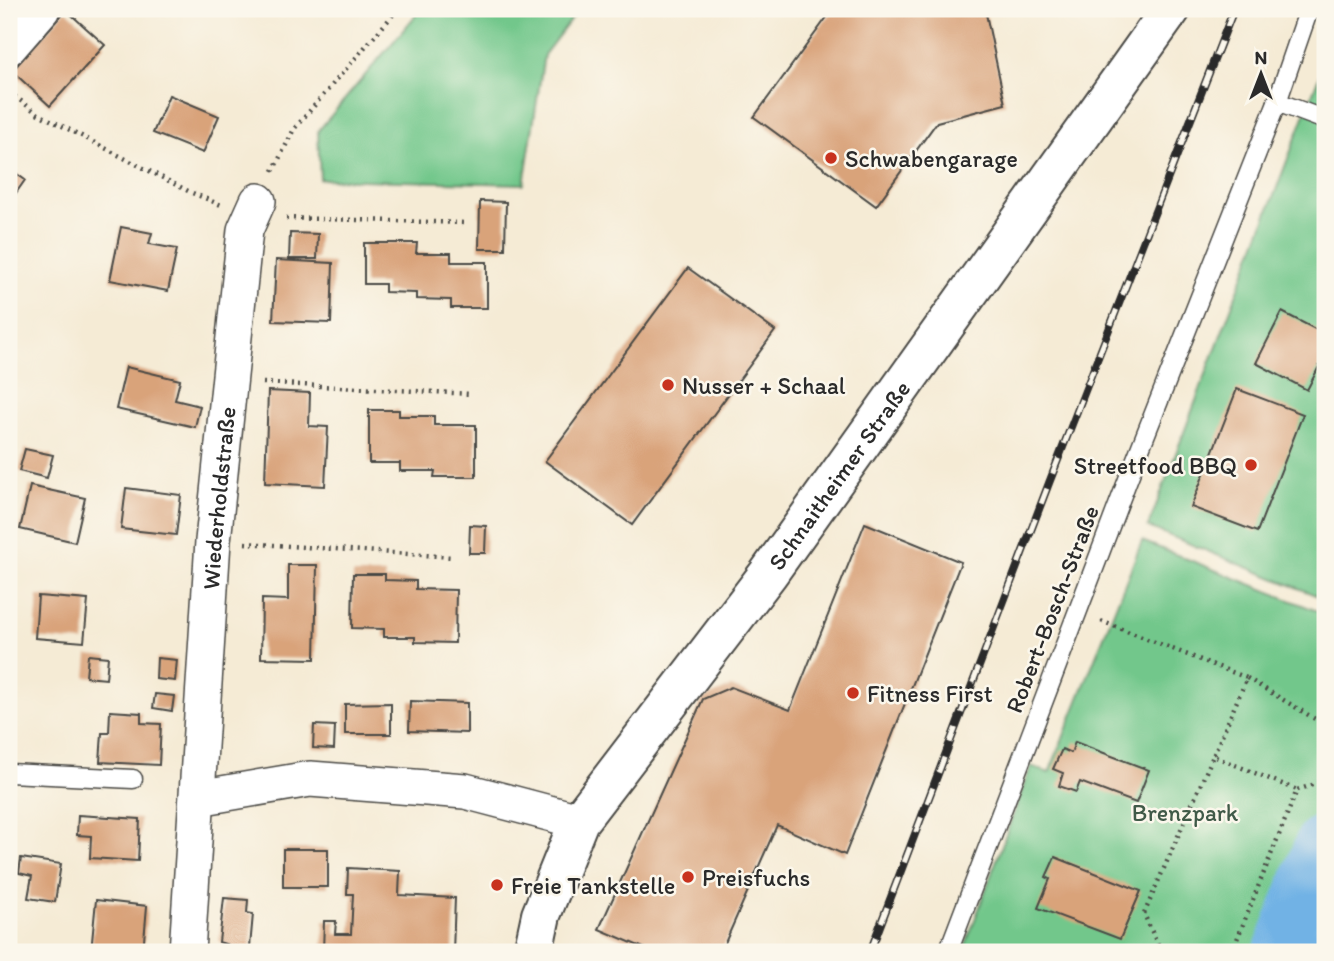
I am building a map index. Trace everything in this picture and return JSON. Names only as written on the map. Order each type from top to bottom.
[{"type":"street","points":[[9,47],[41,9]]},
{"type":"street","name":"Schnaitheimer Straße","points":[[533,952],[541,915],[579,821],[768,574],[1171,9]]},
{"type":"street","name":"Wiederholdstraße","points":[[187,952],[214,541],[245,230],[254,209]]},
{"type":"street","points":[[198,798],[310,779],[465,790],[579,821]]},
{"type":"lane","name":"Robert-Bosch-Straße","points":[[948,952],[1277,102],[1309,9]]},
{"type":"lane","points":[[1277,102],[1325,120]]},
{"type":"lane","points":[[9,773],[133,779]]},
{"type":"path","points":[[254,209],[294,129],[398,9]]},
{"type":"path","points":[[9,92],[37,113],[190,192],[225,206],[467,223]]},
{"type":"path","points":[[230,382],[472,394]]},
{"type":"path","points":[[214,541],[453,557]]},
{"type":"path","points":[[1078,611],[1247,678],[1325,725]]},
{"type":"path","points":[[1161,952],[1144,915],[1247,678]]},
{"type":"path","points":[[1213,756],[1297,790],[1325,781]]},
{"type":"path","points":[[1232,952],[1297,790]]},
{"type":"green space","points":[[421,9],[579,9],[544,55],[524,184],[320,179],[318,131]]},
{"type":"green space","points":[[1325,61],[1325,599],[1148,527]]},
{"type":"green space","name":"Brenzpark","points":[[1142,541],[1325,614],[1325,952],[963,952],[1031,766],[1049,773]]},
{"type":"building","points":[[833,9],[985,9],[1005,104],[937,122],[876,206],[754,117]]},
{"type":"building","points":[[66,10],[105,45],[50,106],[12,71]]},
{"type":"building","points":[[169,95],[219,116],[203,153],[153,133]]},
{"type":"building","points":[[9,168],[25,180],[9,203]]},
{"type":"building","points":[[480,201],[506,202],[505,249],[479,249]]},
{"type":"building","points":[[121,227],[152,233],[149,244],[177,249],[168,291],[110,280]]},
{"type":"building","points":[[290,233],[318,234],[317,259],[289,259]]},
{"type":"building","points":[[364,243],[417,243],[416,253],[451,253],[451,262],[487,262],[487,308],[451,308],[451,300],[416,299],[416,293],[385,292],[385,284],[364,284]]},
{"type":"building","points":[[276,260],[333,263],[331,323],[273,321]]},
{"type":"building","name":"Nusser + Schaal","points":[[688,268],[775,331],[632,525],[545,461]]},
{"type":"building","points":[[1282,312],[1325,334],[1325,355],[1307,390],[1256,363]]},
{"type":"building","points":[[126,367],[180,380],[175,400],[200,406],[195,427],[116,409]]},
{"type":"building","points":[[1237,389],[1303,414],[1257,532],[1191,507]]},
{"type":"building","points":[[268,391],[310,393],[309,426],[328,427],[325,486],[265,483]]},
{"type":"building","points":[[369,410],[399,410],[399,416],[434,416],[434,425],[476,425],[476,477],[434,477],[435,471],[400,471],[400,463],[369,463]]},
{"type":"building","points":[[25,449],[53,455],[47,478],[19,471]]},
{"type":"building","points":[[30,486],[85,498],[75,542],[20,529]]},
{"type":"building","points":[[126,488],[181,495],[176,535],[121,529]]},
{"type":"building","name":"Fitness First","points":[[865,523],[961,562],[845,855],[777,825],[721,952],[653,952],[599,929],[703,699],[731,687],[790,710]]},
{"type":"building","points":[[470,525],[486,526],[485,553],[469,553]]},
{"type":"building","points":[[288,565],[317,565],[315,659],[261,658],[262,599],[288,600]]},
{"type":"building","points":[[353,574],[385,574],[385,580],[416,581],[416,589],[456,590],[455,643],[415,642],[415,637],[384,637],[384,629],[352,628]]},
{"type":"building","points":[[38,596],[88,600],[84,642],[35,638]]},
{"type":"building","points":[[88,655],[108,657],[106,679],[86,677]]},
{"type":"building","points":[[157,658],[177,660],[175,681],[156,679]]},
{"type":"building","points":[[155,694],[174,696],[172,711],[153,708]]},
{"type":"building","points":[[410,701],[467,703],[467,733],[409,731]]},
{"type":"building","points":[[391,703],[391,734],[345,734],[345,704]]},
{"type":"building","points":[[110,711],[141,713],[141,723],[161,724],[159,765],[100,762],[102,733],[109,733]]},
{"type":"building","points":[[314,725],[335,726],[334,749],[313,748]]},
{"type":"building","points":[[1075,742],[1149,770],[1136,803],[1080,782],[1076,792],[1059,786],[1063,773],[1053,769],[1062,749],[1071,753]]},
{"type":"building","points":[[78,815],[140,819],[138,861],[90,858],[91,836],[77,835]]},
{"type":"building","points":[[283,849],[328,849],[328,887],[283,887]]},
{"type":"building","points":[[1055,857],[1141,891],[1120,939],[1038,908],[1050,879],[1046,877]]},
{"type":"building","points":[[21,858],[61,864],[55,902],[28,898],[32,876],[19,873]]},
{"type":"building","points":[[348,868],[400,871],[399,895],[455,898],[453,952],[323,952],[324,921],[336,921],[335,934],[351,934],[353,894],[347,894]]},
{"type":"building","points":[[224,898],[248,900],[247,913],[253,914],[250,947],[284,952],[227,952],[228,945],[219,942]]},
{"type":"building","points":[[96,900],[147,906],[143,952],[91,952]]},
{"type":"waterway","points":[[1284,952],[1325,845]]},
{"type":"railway","points":[[870,952],[1234,9]]},
{"type":"place","name":"Schwabengarage","points":[[831,158]]},
{"type":"place","name":"Nusser + Schaal","points":[[668,385]]},
{"type":"place","name":"Streetfood BBQ","points":[[1251,465]]},
{"type":"place","name":"Fitness First","points":[[853,693]]},
{"type":"place","name":"Preisfuchs","points":[[688,877]]},
{"type":"place","name":"Freie Tankstelle","points":[[497,885]]}]
